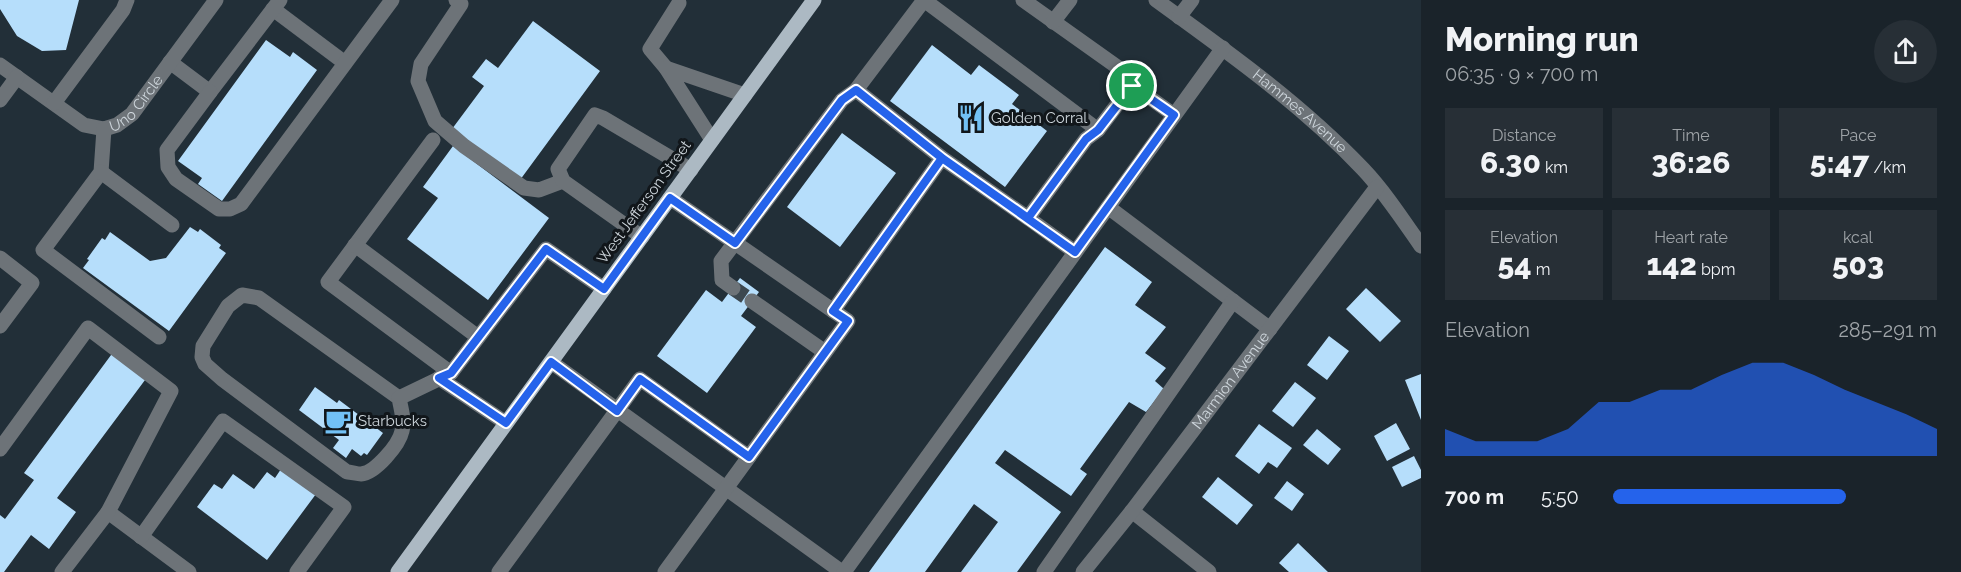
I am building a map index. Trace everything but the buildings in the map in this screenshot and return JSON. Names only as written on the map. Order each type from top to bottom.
[{"type":"main road","name":"West Jefferson Street","points":[[398,572],[814,0]]},
{"type":"street","points":[[54,103],[123,10],[127,0]]},
{"type":"street","name":"Uno Circle","points":[[0,65],[84,125],[104,129],[117,125],[132,114],[216,0]]},
{"type":"street","points":[[345,63],[277,5],[167,150],[168,167],[176,179],[219,209],[230,209],[242,204],[392,0]]},
{"type":"street","points":[[456,0],[461,4],[421,64],[418,81],[435,121],[464,146],[524,188],[539,190],[563,181]]},
{"type":"street","points":[[733,288],[722,280],[721,261],[842,100],[856,90],[924,0],[1098,130]]},
{"type":"street","points":[[1023,0],[1130,76],[1132,86],[1174,115]]},
{"type":"street","points":[[1053,22],[1070,0]]},
{"type":"street","name":"Hammes Avenue","points":[[1156,0],[1223,48],[1301,110],[1364,170],[1421,246]]},
{"type":"street","points":[[1179,17],[1192,0]]},
{"type":"street","points":[[678,1],[650,50],[666,68],[712,140]]},
{"type":"street","points":[[551,362],[725,490],[843,572],[1223,48]]},
{"type":"street","points":[[170,62],[210,92]]},
{"type":"street","points":[[666,68],[745,95]]},
{"type":"street","points":[[0,100],[17,77]]},
{"type":"street","points":[[1028,218],[1086,139],[1098,130],[1132,86]]},
{"type":"street","points":[[856,90],[942,158],[1075,252]]},
{"type":"street","points":[[642,237],[563,181],[558,169],[594,115],[603,118],[691,170]]},
{"type":"street","points":[[104,129],[101,172],[43,250],[159,337]]},
{"type":"street","points":[[433,140],[328,282],[506,423]]},
{"type":"street","points":[[833,311],[942,158]]},
{"type":"street","points":[[101,172],[172,225]]},
{"type":"street","name":"Marmion Avenue","points":[[1083,572],[1132,511],[1377,187]]},
{"type":"street","points":[[665,572],[848,321],[670,198]]},
{"type":"street","points":[[1108,207],[1270,329]]},
{"type":"street","points":[[355,245],[478,337]]},
{"type":"street","points":[[399,398],[445,376],[546,249],[604,289]]},
{"type":"street","points":[[0,258],[32,283],[0,326]]},
{"type":"street","points":[[242,295],[259,298],[399,398],[402,432],[384,460],[372,470],[361,474],[346,472],[222,379],[205,364],[202,357],[203,346],[228,306],[242,295]]},
{"type":"street","points":[[752,301],[825,352]]},
{"type":"street","points":[[1044,572],[1233,301]]},
{"type":"street","points":[[0,449],[88,328],[171,392],[108,513],[62,572]]},
{"type":"street","points":[[499,572],[640,379],[749,457]]},
{"type":"street","points":[[141,537],[223,421],[344,507],[297,572]]},
{"type":"street","points":[[1132,511],[1209,572]]},
{"type":"street","points":[[108,513],[189,572]]},
{"type":"tunnel","points":[[733,288],[752,301]]},
{"type":"place","name":"Golden Corral","points":[[971,118]]},
{"type":"place","name":"Starbucks","points":[[338,421]]},
{"type":"route","points":[[1132,86],[1098,130],[1086,139],[1028,218],[942,158],[856,90],[842,100],[735,243],[670,198],[604,289],[546,249],[451,373],[439,378],[506,423],[551,362],[617,411],[640,379],[749,457],[848,321],[833,311],[942,158],[1075,252],[1174,115],[1132,86]]}]
